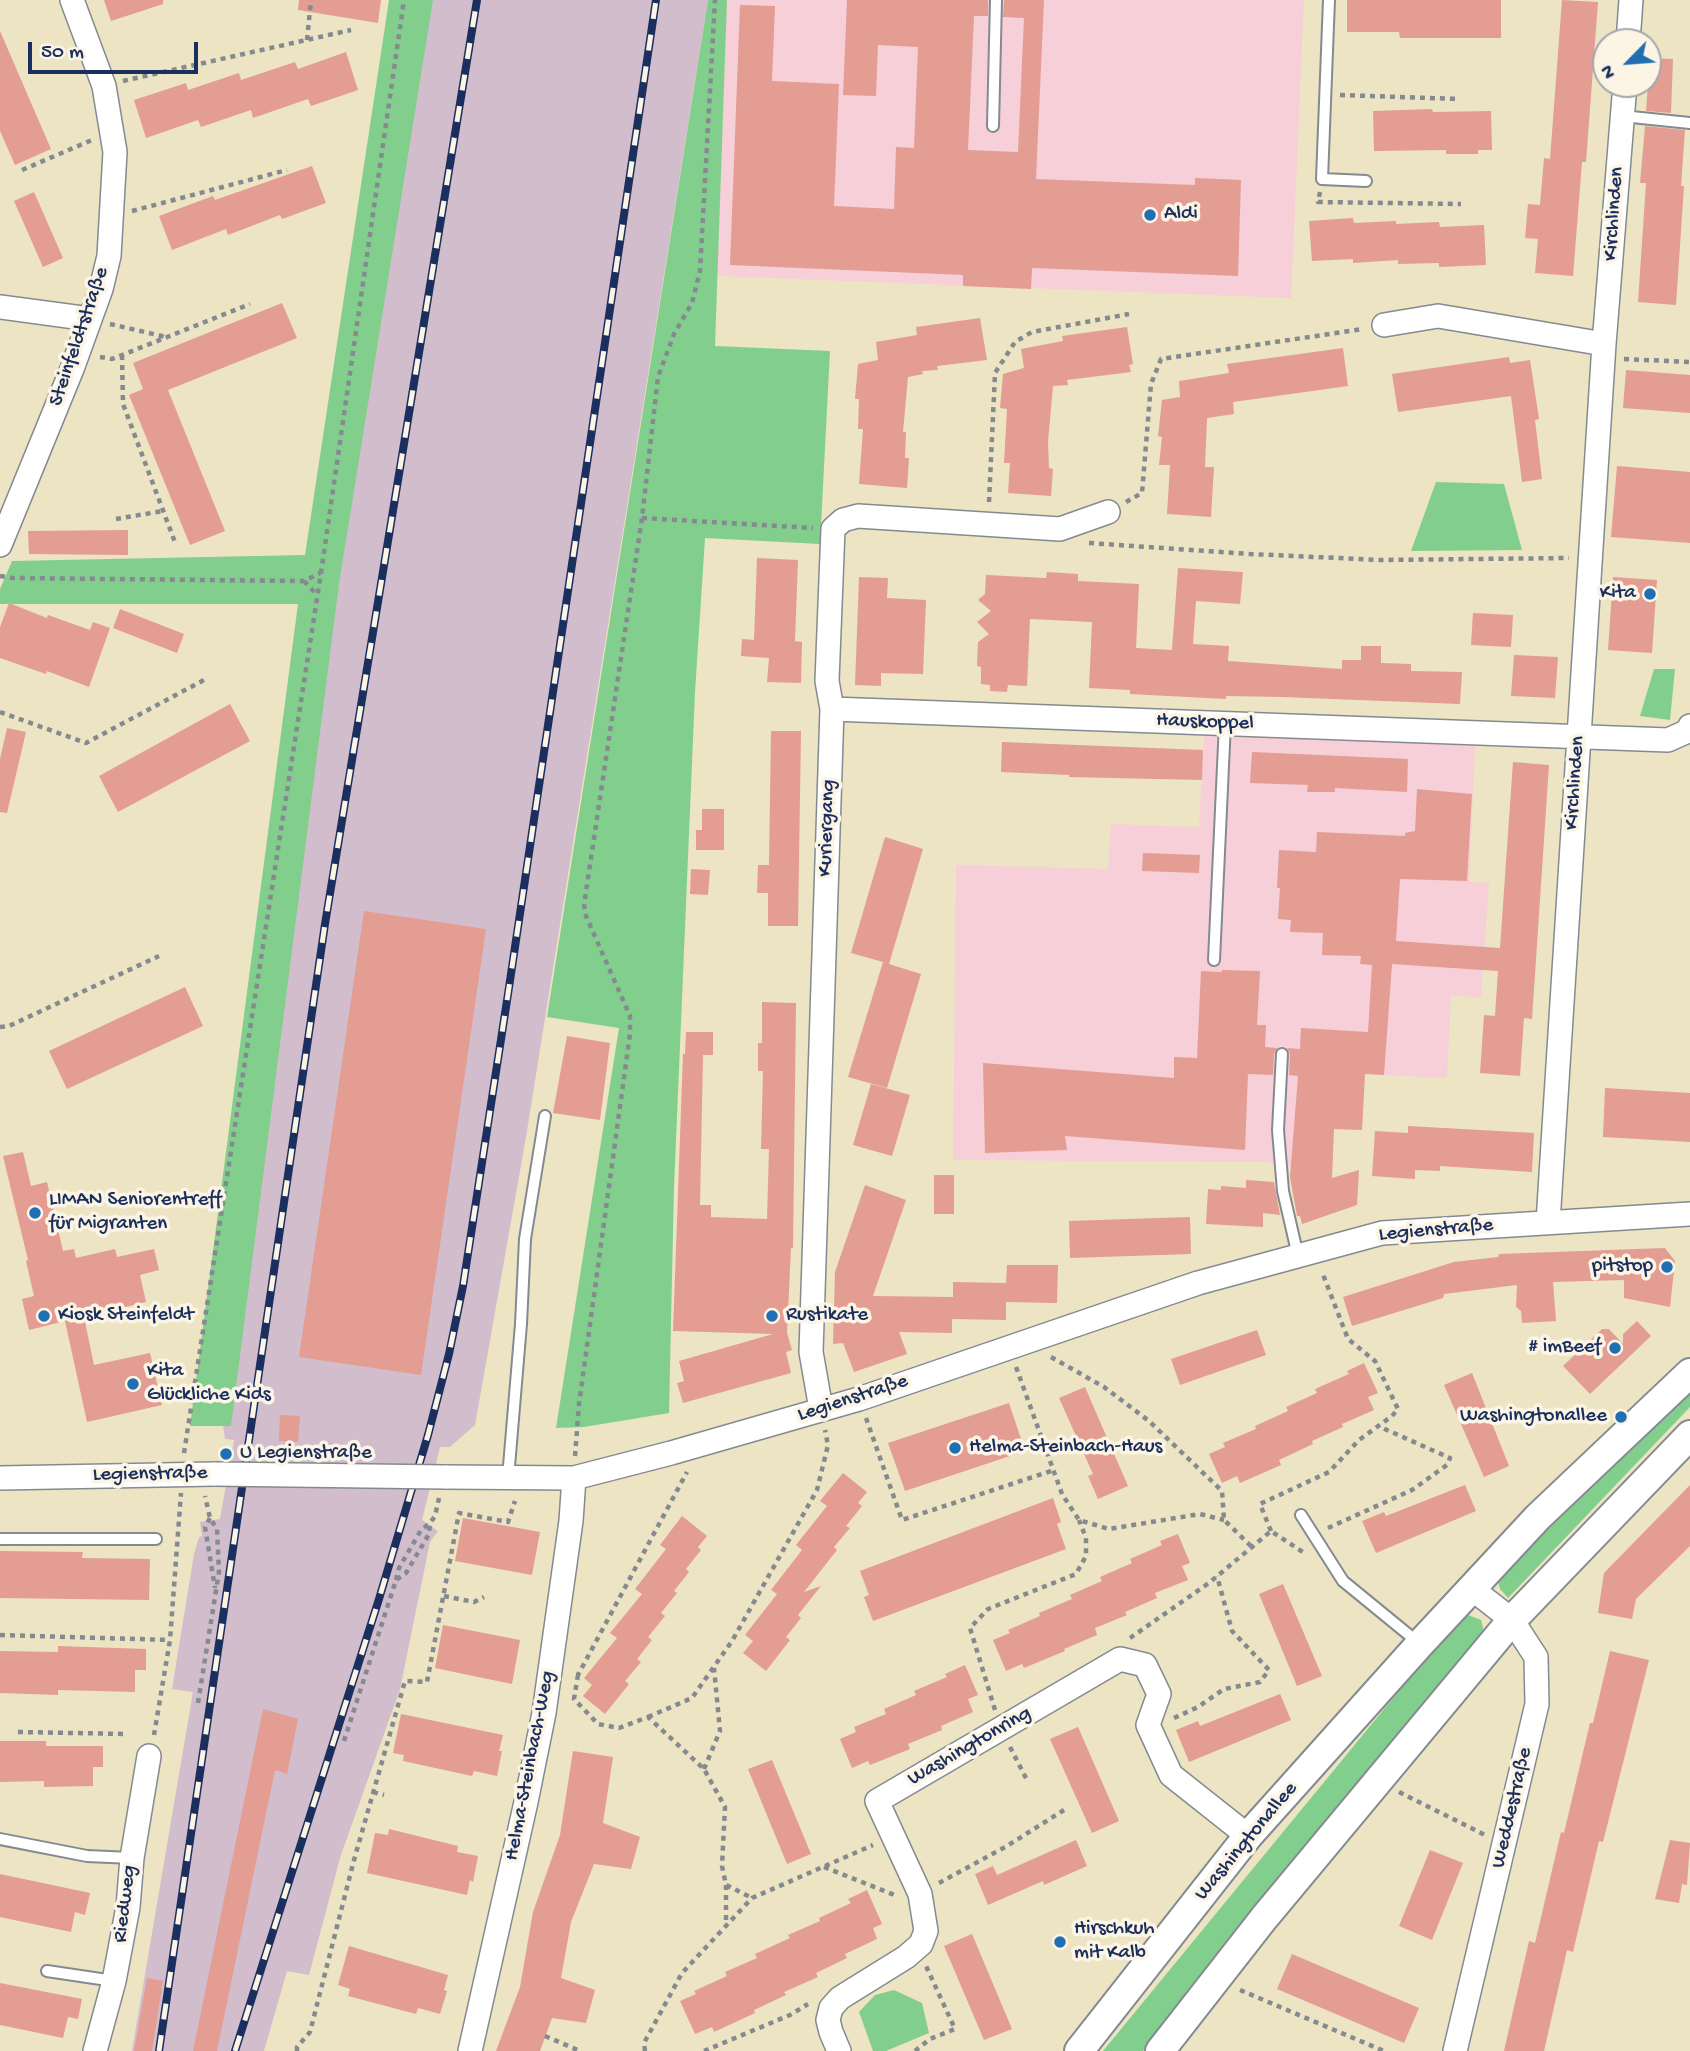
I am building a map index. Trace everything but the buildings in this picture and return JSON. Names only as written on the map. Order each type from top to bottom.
[{"type":"street","name":"Steinfeldtstraße","points":[[0,545],[77,354],[101,289],[109,256],[115,152],[104,86],[72,0]]},
{"type":"street","points":[[1629,28],[1631,0]]},
{"type":"street","name":"Kirchlinden","points":[[1548,1222],[1578,737],[1624,98]]},
{"type":"street","points":[[0,307],[90,319]]},
{"type":"street","points":[[1384,325],[1438,317],[1604,351]]},
{"type":"street","points":[[833,529],[843,520],[858,516],[1060,529],[1108,512]]},
{"type":"street","name":"Kuriergang","points":[[821,1409],[811,1352],[832,709],[827,681],[833,529]]},
{"type":"street","name":"Hauskoppel","points":[[832,709],[1668,740],[1688,732],[1690,726]]},
{"type":"street","name":"Legienstraße","points":[[0,1478],[215,1474],[441,1487],[508,1478],[574,1478],[859,1398],[1198,1283],[1382,1233],[1690,1213]]},
{"type":"street","name":"Washingtonallee","points":[[1079,2051],[1248,1836],[1420,1644],[1538,1517],[1690,1373]]},
{"type":"street","points":[[1160,2051],[1264,1918],[1512,1620],[1690,1435]]},
{"type":"street","name":"Helma-Steinbach-Weg","points":[[470,2051],[524,1813],[550,1673],[571,1521],[574,1478]]},
{"type":"street","name":"Weddestraße","points":[[1455,2051],[1537,1704],[1536,1657],[1512,1620],[1471,1588]]},
{"type":"street","points":[[1120,1659],[1145,1665],[1159,1694],[1148,1725],[1171,1775],[1248,1836]]},
{"type":"street","name":"Washingtonring","points":[[918,1947],[926,1931],[921,1900],[877,1801],[1120,1659]]},
{"type":"street","name":"Riedweg","points":[[95,2051],[114,1981],[128,1907],[132,1857],[149,1756]]},
{"type":"street","points":[[839,2051],[828,2020],[831,2008],[840,1998],[918,1947]]},
{"type":"lane","points":[[993,126],[996,0]]},
{"type":"lane","points":[[1329,0],[1322,179],[1366,181]]},
{"type":"lane","points":[[1622,116],[1690,124]]},
{"type":"lane","points":[[1214,960],[1225,723]]},
{"type":"lane","points":[[1282,1054],[1278,1130],[1283,1191],[1306,1254]]},
{"type":"lane","points":[[508,1478],[525,1239],[545,1116]]},
{"type":"lane","points":[[1301,1514],[1343,1581],[1420,1644]]},
{"type":"lane","points":[[0,1539],[156,1539]]},
{"type":"lane","points":[[0,1839],[87,1856],[132,1857]]},
{"type":"lane","points":[[47,1971],[114,1981]]},
{"type":"path","points":[[307,40],[311,0]]},
{"type":"path","points":[[149,1756],[170,1640],[186,1436],[321,573],[404,0]]},
{"type":"path","points":[[574,1478],[579,1404],[630,1034],[629,1016],[586,916],[584,905],[642,518],[658,377],[674,334],[692,303],[700,271],[715,0]]},
{"type":"path","points":[[104,86],[351,30]]},
{"type":"path","points":[[1325,95],[1459,99]]},
{"type":"path","points":[[22,170],[112,132]]},
{"type":"path","points":[[113,216],[287,170]]},
{"type":"path","points":[[1322,179],[1318,202],[1461,204]]},
{"type":"path","points":[[77,354],[112,359],[250,304]]},
{"type":"path","points":[[988,524],[995,373],[1016,342],[1032,332],[1129,314]]},
{"type":"path","points":[[90,319],[167,337]]},
{"type":"path","points":[[1108,512],[1142,493],[1151,384],[1161,359],[1384,325]]},
{"type":"path","points":[[1604,351],[1690,362]]},
{"type":"path","points":[[122,355],[123,404],[176,545]]},
{"type":"path","points":[[116,519],[163,511]]},
{"type":"path","points":[[642,518],[833,529]]},
{"type":"path","points":[[1060,529],[1079,542],[1250,554],[1381,560],[1591,557]]},
{"type":"path","points":[[0,576],[304,581],[321,573]]},
{"type":"path","points":[[304,581],[317,595]]},
{"type":"path","points":[[0,712],[86,743],[204,680]]},
{"type":"path","points":[[0,1027],[9,1026],[159,956]]},
{"type":"path","points":[[1306,1254],[1348,1339],[1375,1361],[1398,1409],[1359,1440],[1329,1472],[1259,1504],[1271,1531],[1343,1581]]},
{"type":"path","points":[[1016,1345],[1062,1494],[1079,1520],[1086,1538],[1086,1556],[1076,1574],[988,1609],[970,1628],[1001,1729],[1027,1780]]},
{"type":"path","points":[[1016,1345],[1104,1387],[1149,1422],[1222,1491],[1224,1520]]},
{"type":"path","points":[[859,1398],[902,1520],[1054,1470]]},
{"type":"path","points":[[702,1444],[578,1675],[574,1699],[598,1724],[619,1728],[692,1699],[732,1641],[817,1490],[828,1445],[821,1409]]},
{"type":"path","points":[[1314,1534],[1412,1490],[1447,1465],[1450,1458],[1378,1426]]},
{"type":"path","points":[[182,1474],[205,1496],[210,1518],[217,1529],[219,1572],[198,1703]]},
{"type":"path","points":[[344,1741],[399,1569],[421,1530],[435,1516],[441,1487]]},
{"type":"path","points":[[297,2051],[297,2047],[310,2032],[405,1681],[427,1682],[459,1513],[508,1522],[515,1501]]},
{"type":"path","points":[[1079,1520],[1109,1529],[1200,1514],[1224,1520],[1252,1547]]},
{"type":"path","points":[[210,1518],[205,1527],[215,1590]]},
{"type":"path","points":[[396,1580],[406,1573],[429,1534],[430,1523]]},
{"type":"path","points":[[1120,1659],[1124,1642],[1217,1576],[1271,1531]]},
{"type":"path","points":[[1151,1730],[1198,1707],[1224,1689],[1259,1682],[1269,1670],[1233,1631],[1217,1576]]},
{"type":"path","points":[[444,1596],[474,1602],[484,1597]]},
{"type":"path","points":[[0,1635],[170,1640]]},
{"type":"path","points":[[704,1769],[720,1731],[714,1667]]},
{"type":"path","points":[[550,1673],[578,1675]]},
{"type":"path","points":[[648,1717],[704,1769],[725,1807],[722,1866],[726,1885],[726,1925]]},
{"type":"path","points":[[18,1732],[128,1734]]},
{"type":"path","points":[[1378,1782],[1504,1845]]},
{"type":"path","points":[[373,1792],[384,1795]]},
{"type":"path","points":[[823,1867],[921,1900],[1064,1810]]},
{"type":"path","points":[[645,2051],[644,2043],[682,1973],[751,1898],[893,1836]]},
{"type":"path","points":[[726,1885],[751,1898]]},
{"type":"path","points":[[915,2051],[930,2039],[955,2029],[918,1947]]},
{"type":"path","points":[[1217,1980],[1384,2051]]},
{"type":"path","points":[[704,2051],[790,2015],[814,2000],[831,2008]]},
{"type":"path","points":[[545,2036],[568,2049],[580,2051]]},
{"type":"shaded area","points":[[431,0],[708,0],[526,1137],[475,1425],[450,1447],[440,1447],[422,1520],[438,1531],[430,1542],[400,1689],[340,1858],[309,1975],[287,1971],[264,2051],[132,2051],[193,1692],[172,1689],[194,1554],[199,1537],[202,1536],[200,1522],[220,1519],[234,1440],[225,1439],[215,1367]]},
{"type":"shaded area","points":[[727,0],[1304,0],[1291,298],[717,276]]},
{"type":"shaded area","points":[[1205,723],[1475,747],[1469,882],[1489,883],[1481,997],[1451,996],[1447,1078],[1365,1074],[1362,1130],[1326,1129],[1326,1136],[1334,1136],[1333,1149],[1319,1149],[1292,1167],[1267,1162],[953,1160],[956,865],[1108,869],[1111,824],[1199,827]]},
{"type":"green space","points":[[389,0],[433,0],[339,584],[231,1426],[190,1426],[298,604],[0,604],[0,589],[12,561],[305,555]]},
{"type":"green space","points":[[708,0],[727,0],[715,346],[830,351],[820,544],[705,538],[695,692],[674,1187],[669,1413],[584,1427],[556,1428],[619,1028],[547,1017]]},
{"type":"green space","points":[[1436,482],[1504,484],[1522,550],[1411,551]]},
{"type":"green space","points":[[1654,669],[1675,669],[1670,720],[1640,716]]},
{"type":"green space","points":[[1690,1386],[1690,1407],[1508,1598],[1500,1589],[1497,1578],[1501,1567]]},
{"type":"green space","points":[[1463,1613],[1481,1620],[1485,1636],[1362,1780],[1143,2051],[1103,2051]]},
{"type":"green space","points":[[894,1990],[922,2003],[929,2033],[886,2051],[873,2051],[859,2012],[875,1995]]},
{"type":"railway","points":[[159,2051],[325,924],[477,0]]},
{"type":"railway","points":[[235,2051],[379,1599],[428,1435],[463,1286],[656,0]]},
{"type":"place","name":"Aldi","points":[[1150,215]]},
{"type":"place","name":"Kita","points":[[1650,594]]},
{"type":"place","name":"LIMAN Seniorentreff für Migranten","points":[[35,1213]]},
{"type":"place","name":"pitstop","points":[[1667,1267]]},
{"type":"place","name":"Kiosk Steinfeldt","points":[[44,1316]]},
{"type":"place","name":"Rustikate","points":[[772,1316]]},
{"type":"place","name":"# imBeef","points":[[1615,1348]]},
{"type":"place","name":"Kita Glückliche Kids","points":[[133,1384]]},
{"type":"place","name":"Washingtonallee","points":[[1621,1417]]},
{"type":"place","name":"Helma-Steinbach-Haus","points":[[955,1448]]},
{"type":"place","name":"U Legienstraße","points":[[226,1454]]},
{"type":"place","name":"Hirschkuh mit Kalb","points":[[1060,1942]]}]
